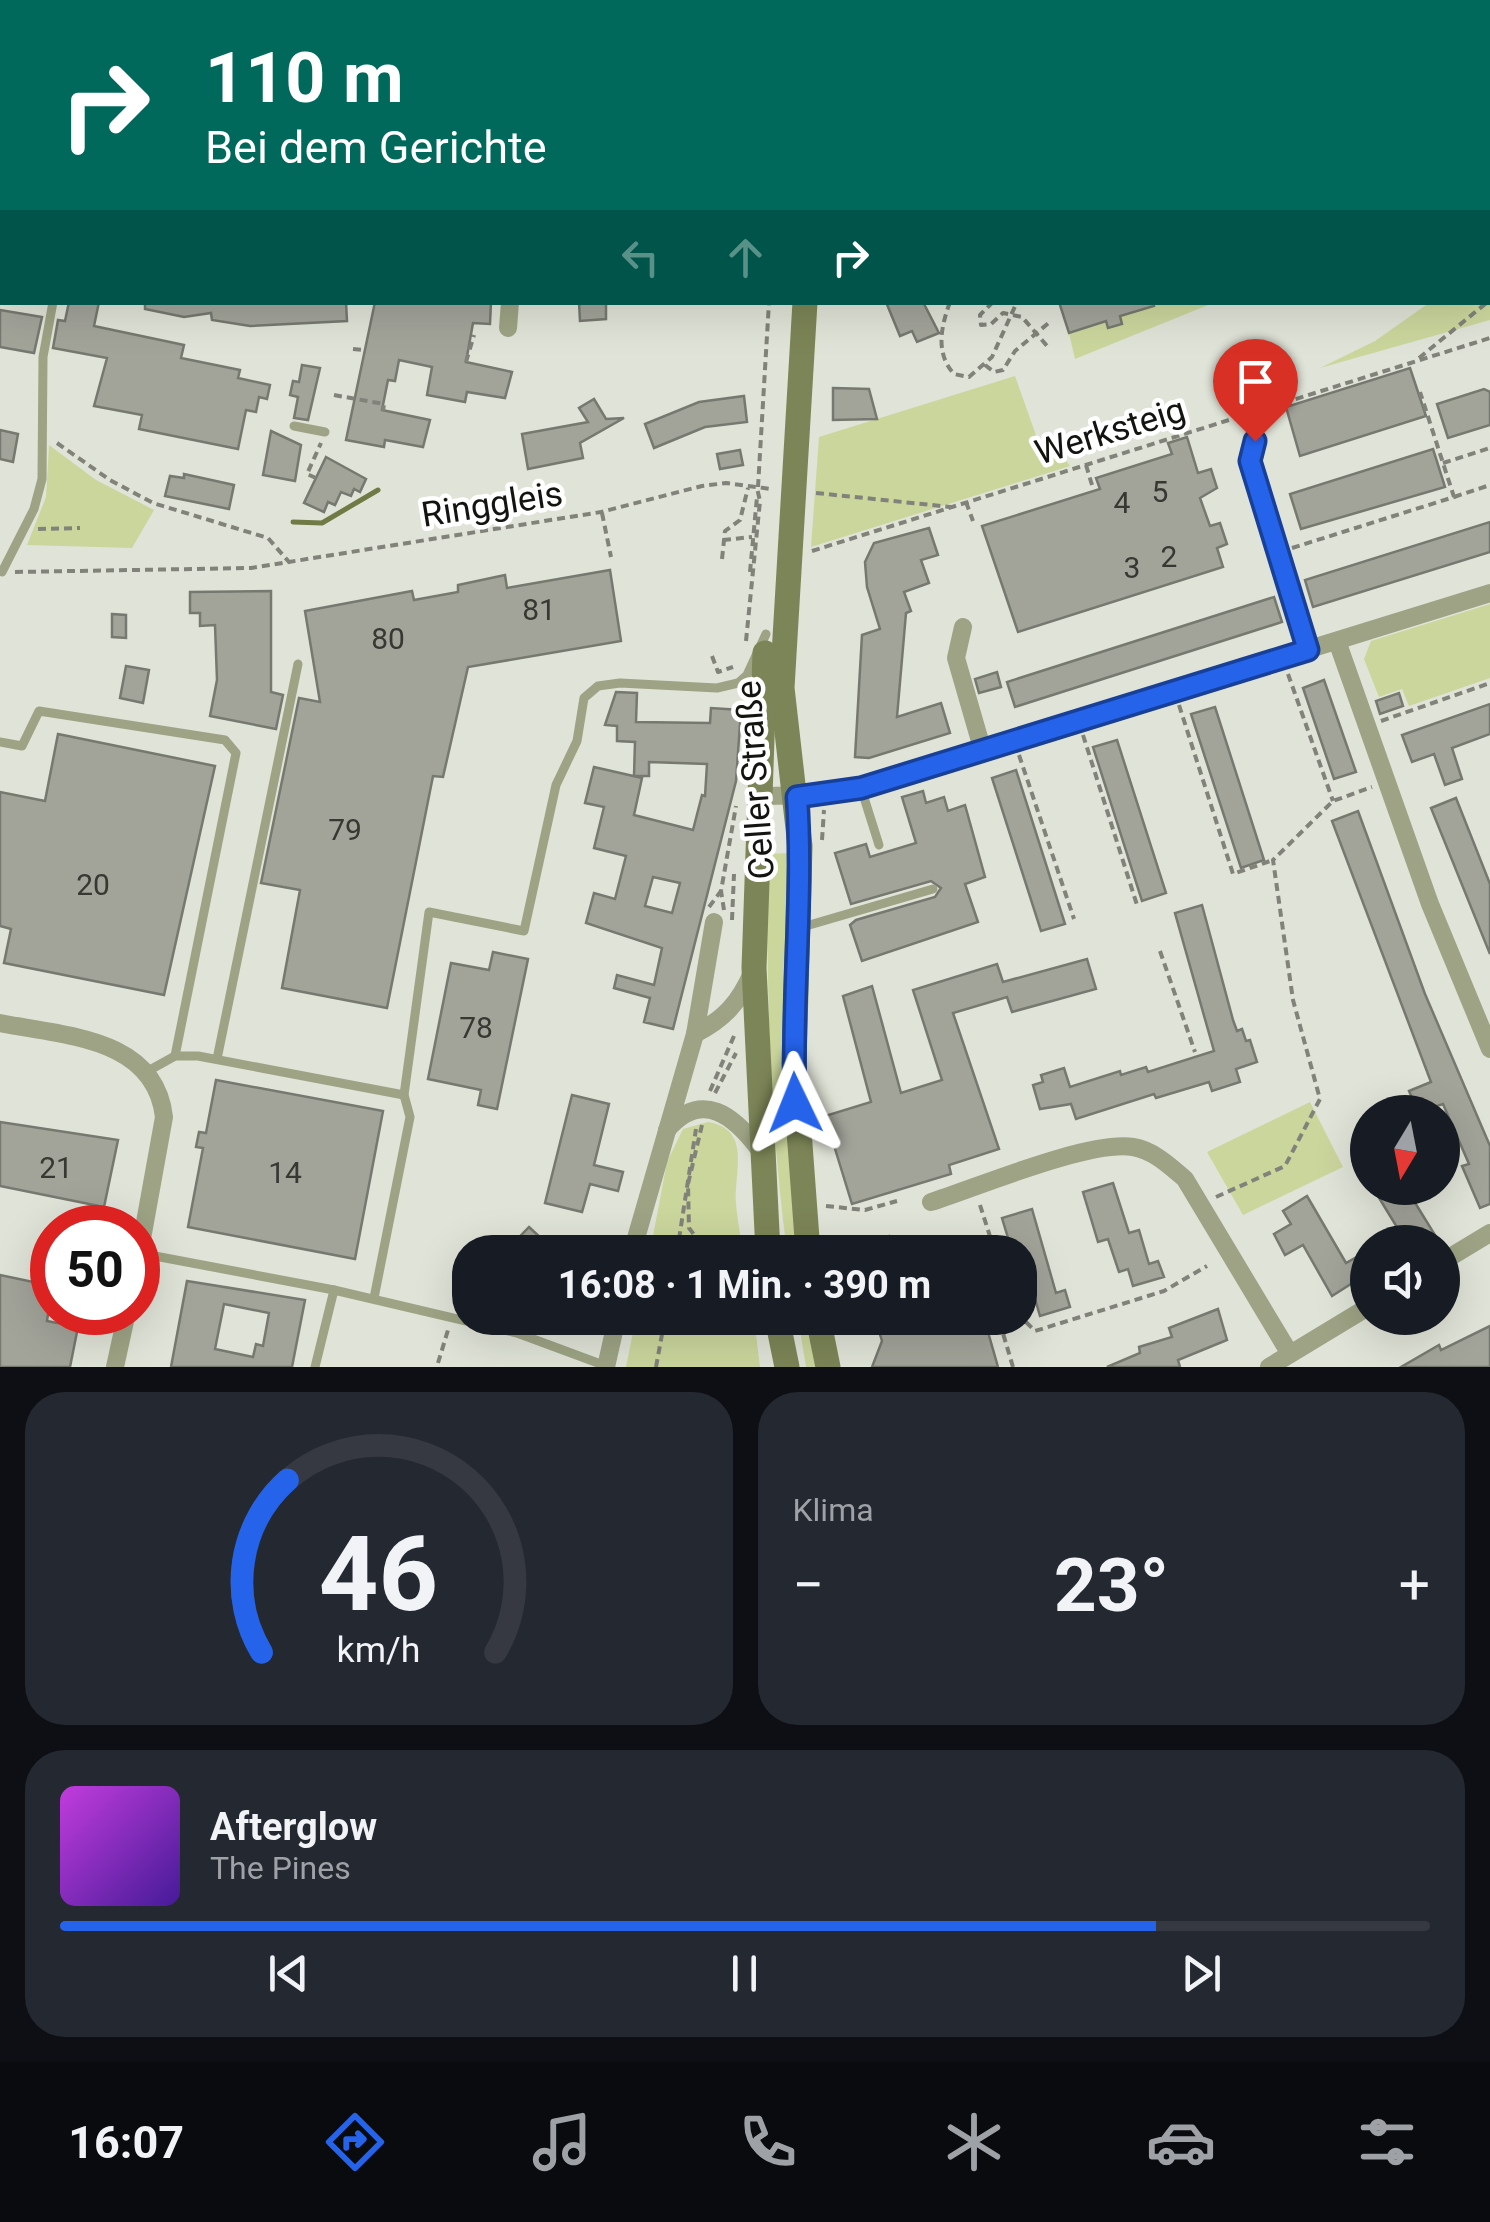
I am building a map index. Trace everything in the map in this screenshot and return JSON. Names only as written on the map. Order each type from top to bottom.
[{"type":"main road","name":"Celler Straße","points":[[767,1235],[754,968],[761,796],[755,638],[789,305]]},
{"type":"main road","name":"Celler Straße","points":[[805,305],[782,657],[784,720],[797,797],[800,846],[794,1064],[807,1235]]},
{"type":"main road","points":[[780,1335],[787,1367]]},
{"type":"main road","points":[[821,1335],[828,1367]]},
{"type":"street","points":[[508,328],[510,305]]},
{"type":"street","points":[[1255,441],[1250,461],[1308,650]]},
{"type":"street","points":[[761,796],[797,797],[861,788],[1490,593]]},
{"type":"street","points":[[963,627],[956,658],[982,748]]},
{"type":"street","points":[[1338,641],[1430,904],[1490,1050]]},
{"type":"street","name":"Celler Straße","points":[[637,1235],[694,1034],[714,922]]},
{"type":"street","name":"Celler Straße","points":[[694,1034],[719,1022],[741,998],[754,968]]},
{"type":"street","points":[[0,1023],[99,1043],[128,1054],[148,1071],[162,1097],[164,1118],[148,1205]]},
{"type":"street","points":[[664,1134],[685,1114],[703,1110],[733,1118],[760,1148]]},
{"type":"street","points":[[931,1202],[1100,1148],[1136,1147],[1164,1160],[1185,1179],[1290,1354]]},
{"type":"street","points":[[1460,1252],[1490,1234]]},
{"type":"street","points":[[1269,1367],[1350,1319]]},
{"type":"street","points":[[116,1367],[122,1335]]},
{"type":"street","points":[[606,1366],[614,1335]]},
{"type":"lane","points":[[2,572],[42,478],[42,357],[52,305]]},
{"type":"lane","points":[[294,426],[323,438]]},
{"type":"lane","points":[[374,1298],[410,1117],[404,1095],[430,912],[524,931],[556,785],[577,741],[584,698],[598,686],[620,683],[717,688],[738,683],[746,675],[755,638]]},
{"type":"lane","points":[[216,1059],[298,664]]},
{"type":"lane","points":[[0,742],[22,746],[39,710],[225,740],[236,753],[176,1056]]},
{"type":"lane","points":[[861,788],[878,845]]},
{"type":"lane","points":[[796,929],[933,889]]},
{"type":"lane","points":[[148,1071],[176,1056],[198,1056],[404,1095]]},
{"type":"lane","points":[[160,1262],[334,1290],[452,1316]]},
{"type":"lane","points":[[315,1367],[334,1290]]},
{"type":"lane","points":[[525,1335],[606,1366]]},
{"type":"path","points":[[755,638],[754,537],[770,305]]},
{"type":"path","points":[[949,305],[940,340],[947,366],[954,374],[969,377],[985,365],[1004,337],[1014,305]]},
{"type":"path","points":[[990,305],[980,314],[981,325],[991,324],[1000,314],[1012,313],[1048,347]]},
{"type":"path","points":[[1416,361],[1484,305]]},
{"type":"path","points":[[985,365],[994,372],[1003,370],[1015,352],[1051,321]]},
{"type":"path","points":[[466,362],[474,335]]},
{"type":"path","name":"Werksteig","points":[[802,553],[1490,338]]},
{"type":"path","points":[[353,348],[364,350]]},
{"type":"path","points":[[1420,392],[1454,497]]},
{"type":"path","points":[[334,395],[384,404],[383,410]]},
{"type":"path","points":[[43,432],[110,480],[153,502],[268,538],[289,562]]},
{"type":"path","points":[[316,478],[306,474],[323,438]]},
{"type":"path","points":[[1443,463],[1490,448]]},
{"type":"path","points":[[1086,465],[1092,485]]},
{"type":"path","name":"Ringgleis","points":[[2,572],[121,567],[233,570],[602,512],[702,486],[726,483],[758,488]]},
{"type":"path","points":[[1278,553],[1490,485]]},
{"type":"path","points":[[722,558],[725,532],[740,520],[748,488]]},
{"type":"path","points":[[806,492],[950,507]]},
{"type":"path","points":[[966,502],[972,522]]},
{"type":"path","points":[[602,512],[611,557]]},
{"type":"path","points":[[23,530],[80,528]]},
{"type":"path","points":[[723,540],[754,537]]},
{"type":"path","points":[[712,656],[718,672],[742,659]]},
{"type":"path","points":[[1288,672],[1333,801]]},
{"type":"path","points":[[1368,726],[1490,682]]},
{"type":"path","points":[[1178,701],[1233,874],[1274,860],[1333,801],[1376,785]]},
{"type":"path","points":[[1081,731],[1137,905]]},
{"type":"path","points":[[1018,750],[1074,919]]},
{"type":"path","points":[[1202,1204],[1285,1166],[1320,1098],[1293,1000],[1274,860]]},
{"type":"path","points":[[1160,951],[1195,1052]]},
{"type":"path","points":[[679,1235],[689,1156],[703,1110],[738,1030],[734,1058],[703,1110],[688,1184],[689,1228],[694,1235]]},
{"type":"path","points":[[974,1188],[989,1235]]},
{"type":"path","points":[[821,1204],[865,1210],[897,1201]]},
{"type":"path","points":[[1037,1330],[1164,1291],[1207,1266]]},
{"type":"path","points":[[438,1364],[452,1319]]},
{"type":"path","points":[[656,1367],[662,1335]]},
{"type":"path","points":[[1003,1335],[1013,1367]]},
{"type":"green space","points":[[1156,305],[1208,305],[1075,359],[1069,333],[1106,320],[1108,328],[1122,324],[1120,316]]},
{"type":"green space","points":[[1426,305],[1490,305],[1490,320],[1320,368],[1375,341]]},
{"type":"green space","points":[[1015,376],[1038,441],[1091,439],[1058,450],[1070,466],[811,547],[819,437]]},
{"type":"green space","points":[[49,445],[96,480],[154,510],[132,548],[27,545],[46,497]]},
{"type":"green space","points":[[1490,604],[1490,678],[1409,706],[1402,689],[1379,697],[1364,659],[1371,641]]},
{"type":"green space","points":[[790,853],[799,1235],[785,1235],[776,1152],[767,854]]},
{"type":"green space","points":[[1310,1102],[1343,1167],[1243,1215],[1207,1152]]},
{"type":"green space","points":[[708,1122],[731,1133],[738,1154],[736,1203],[741,1235],[653,1235],[667,1162],[683,1129]]},
{"type":"green space","points":[[633,1335],[756,1335],[760,1367],[626,1367]]},
{"type":"green space","points":[[801,1335],[812,1335],[818,1367],[806,1367]]},
{"type":"building","points":[[68,305],[98,305],[94,326],[184,345],[181,358],[240,370],[238,378],[270,385],[267,399],[259,397],[256,412],[246,410],[238,449],[139,429],[142,415],[94,406],[107,358],[53,348],[58,320],[65,321]]},
{"type":"building","points":[[145,305],[346,305],[347,321],[250,326],[212,320],[211,313],[184,317],[145,309]]},
{"type":"building","points":[[374,305],[491,305],[490,324],[473,323],[466,362],[512,372],[505,398],[467,392],[465,402],[427,395],[432,367],[399,360],[395,381],[388,380],[382,410],[430,420],[423,447],[385,440],[384,447],[346,440]]},
{"type":"building","points":[[579,305],[606,305],[606,319],[580,321]]},
{"type":"building","points":[[887,305],[925,305],[939,333],[917,342],[912,331],[900,336]]},
{"type":"building","points":[[1060,305],[1154,305],[1120,316],[1122,324],[1108,328],[1106,321],[1069,333]]},
{"type":"building","points":[[0,310],[42,317],[34,353],[0,347]]},
{"type":"building","points":[[302,365],[320,368],[308,420],[294,418],[298,397],[290,395],[293,381],[299,382]]},
{"type":"building","points":[[1410,368],[1426,416],[1300,456],[1286,407]]},
{"type":"building","points":[[833,388],[869,389],[877,419],[833,420]]},
{"type":"building","points":[[1484,389],[1490,392],[1490,425],[1448,438],[1437,404]]},
{"type":"building","points":[[744,396],[747,422],[705,427],[654,448],[645,424],[699,402]]},
{"type":"building","points":[[594,399],[606,419],[624,418],[580,443],[583,458],[528,469],[522,434],[588,422],[579,408]]},
{"type":"building","points":[[0,430],[18,434],[13,462],[0,459]]},
{"type":"building","points":[[271,431],[301,445],[295,481],[263,475]]},
{"type":"building","points":[[1187,437],[1198,473],[1211,469],[1217,488],[1200,498],[1210,526],[1220,523],[1227,544],[1217,548],[1223,567],[1018,632],[982,526],[1100,489],[1096,478],[1172,454],[1168,443]]},
{"type":"building","points":[[1433,449],[1445,487],[1301,529],[1290,494]]},
{"type":"building","points":[[740,450],[743,465],[720,469],[717,454]]},
{"type":"building","points":[[326,457],[366,479],[360,492],[354,489],[351,496],[341,492],[335,505],[328,502],[324,512],[304,503]]},
{"type":"building","points":[[184,474],[234,485],[229,509],[165,496],[170,476],[184,478]]},
{"type":"building","points":[[1490,522],[1490,552],[1313,607],[1305,580]]},
{"type":"building","points":[[929,528],[938,555],[921,560],[929,583],[904,592],[911,611],[906,613],[897,717],[941,703],[950,733],[869,758],[855,757],[862,635],[880,629],[867,587],[865,562],[874,543]]},
{"type":"building","points":[[610,570],[621,641],[468,667],[443,777],[433,776],[387,1008],[282,988],[300,890],[261,883],[299,698],[320,702],[305,611],[412,591],[414,600],[458,592],[458,585],[505,575],[507,588]]},
{"type":"building","points":[[271,591],[271,692],[283,695],[276,729],[210,716],[217,680],[215,625],[200,626],[200,613],[190,613],[190,592]]},
{"type":"building","points":[[1274,597],[1282,622],[1015,707],[1007,682]]},
{"type":"building","points":[[112,614],[126,615],[126,638],[112,637]]},
{"type":"building","points":[[126,666],[149,670],[143,703],[120,698]]},
{"type":"building","points":[[997,672],[1001,687],[979,693],[975,679]]},
{"type":"building","points":[[1324,680],[1356,772],[1334,779],[1303,688]]},
{"type":"building","points":[[616,692],[637,693],[636,722],[710,723],[711,708],[741,710],[736,781],[673,1029],[644,1022],[650,998],[614,988],[617,975],[654,985],[662,948],[586,923],[594,893],[615,899],[626,856],[594,848],[604,807],[585,803],[594,767],[642,778],[634,815],[693,830],[702,795],[705,796],[707,764],[649,762],[649,776],[634,776],[635,742],[617,741],[617,726],[605,725]],"holes":[[[653,877],[680,883],[672,913],[645,906]]]},
{"type":"building","points":[[1399,693],[1403,706],[1380,714],[1376,701]]},
{"type":"building","points":[[1490,704],[1490,734],[1452,748],[1462,779],[1445,785],[1434,754],[1412,762],[1402,735]]},
{"type":"building","points":[[1215,707],[1264,860],[1241,868],[1191,714]]},
{"type":"building","points":[[58,734],[215,766],[164,995],[4,963],[11,929],[0,926],[0,792],[45,801]]},
{"type":"building","points":[[1117,740],[1166,893],[1142,901],[1093,747]]},
{"type":"building","points":[[1016,770],[1065,924],[1041,931],[992,778]]},
{"type":"building","points":[[923,791],[926,803],[944,797],[948,811],[965,805],[985,877],[965,884],[978,922],[862,961],[850,925],[935,897],[941,888],[931,881],[851,904],[835,853],[866,844],[870,857],[916,843],[902,797]]},
{"type":"building","points":[[1456,798],[1490,884],[1490,954],[1431,808]]},
{"type":"building","points":[[1358,811],[1425,994],[1490,1146],[1490,1204],[1480,1208],[1462,1166],[1469,1164],[1460,1143],[1460,1095],[1411,1095],[1409,1091],[1431,1082],[1332,821]]},
{"type":"building","points":[[1202,905],[1233,1020],[1237,1031],[1242,1029],[1246,1041],[1250,1040],[1257,1062],[1236,1069],[1240,1082],[1212,1091],[1209,1082],[1156,1098],[1154,1094],[1076,1119],[1071,1104],[1040,1109],[1033,1085],[1043,1082],[1041,1075],[1064,1068],[1070,1087],[1120,1071],[1121,1075],[1146,1067],[1148,1072],[1214,1051],[1175,913]]},
{"type":"building","points":[[493,952],[528,959],[497,1109],[478,1105],[481,1090],[428,1079],[451,963],[489,970]]},
{"type":"building","points":[[1087,959],[1096,989],[1012,1012],[1007,997],[953,1013],[999,1149],[949,1165],[951,1174],[852,1204],[825,1116],[871,1102],[843,996],[872,986],[901,1093],[942,1080],[913,990],[997,964],[1003,982]]},
{"type":"building","points":[[216,1080],[383,1111],[355,1259],[188,1227],[203,1148],[196,1147],[199,1132],[206,1133]]},
{"type":"building","points":[[572,1095],[609,1104],[594,1165],[623,1172],[618,1191],[590,1184],[582,1212],[545,1203]]},
{"type":"building","points":[[0,1122],[118,1140],[104,1205],[0,1186]]},
{"type":"building","points":[[1113,1183],[1129,1233],[1139,1230],[1149,1264],[1158,1261],[1164,1277],[1133,1286],[1128,1269],[1119,1272],[1108,1239],[1098,1242],[1083,1192]]},
{"type":"building","points":[[1307,1196],[1346,1263],[1350,1261],[1350,1284],[1332,1296],[1303,1245],[1285,1255],[1274,1234],[1291,1224],[1283,1211]]},
{"type":"building","points":[[1383,1205],[1416,1205],[1429,1225],[1396,1225]]},
{"type":"building","points":[[1032,1209],[1056,1293],[1065,1290],[1070,1307],[1040,1316],[1037,1235],[1007,1235],[1002,1218]]},
{"type":"building","points":[[529,1227],[538,1235],[521,1235]]},
{"type":"building","points":[[0,1275],[30,1281],[30,1335],[76,1335],[70,1367],[0,1367]]},
{"type":"building","points":[[187,1281],[305,1300],[292,1367],[171,1367]],"holes":[[[224,1304],[269,1313],[263,1346],[256,1344],[253,1357],[215,1349]]]},
{"type":"building","points":[[1218,1309],[1227,1340],[1178,1360],[1180,1367],[1107,1367],[1140,1353],[1139,1347],[1172,1337],[1169,1328]]},
{"type":"building","points":[[1490,1326],[1490,1367],[1401,1367],[1439,1345],[1441,1350]]},
{"type":"building","points":[[880,1335],[989,1335],[998,1367],[872,1367],[882,1341]]},
{"type":"waterway","points":[[293,522],[322,523],[378,490]]},
{"type":"route","points":[[795,1103],[794,972],[800,846],[797,797],[861,788],[1308,650],[1250,461],[1255,441]]}]
